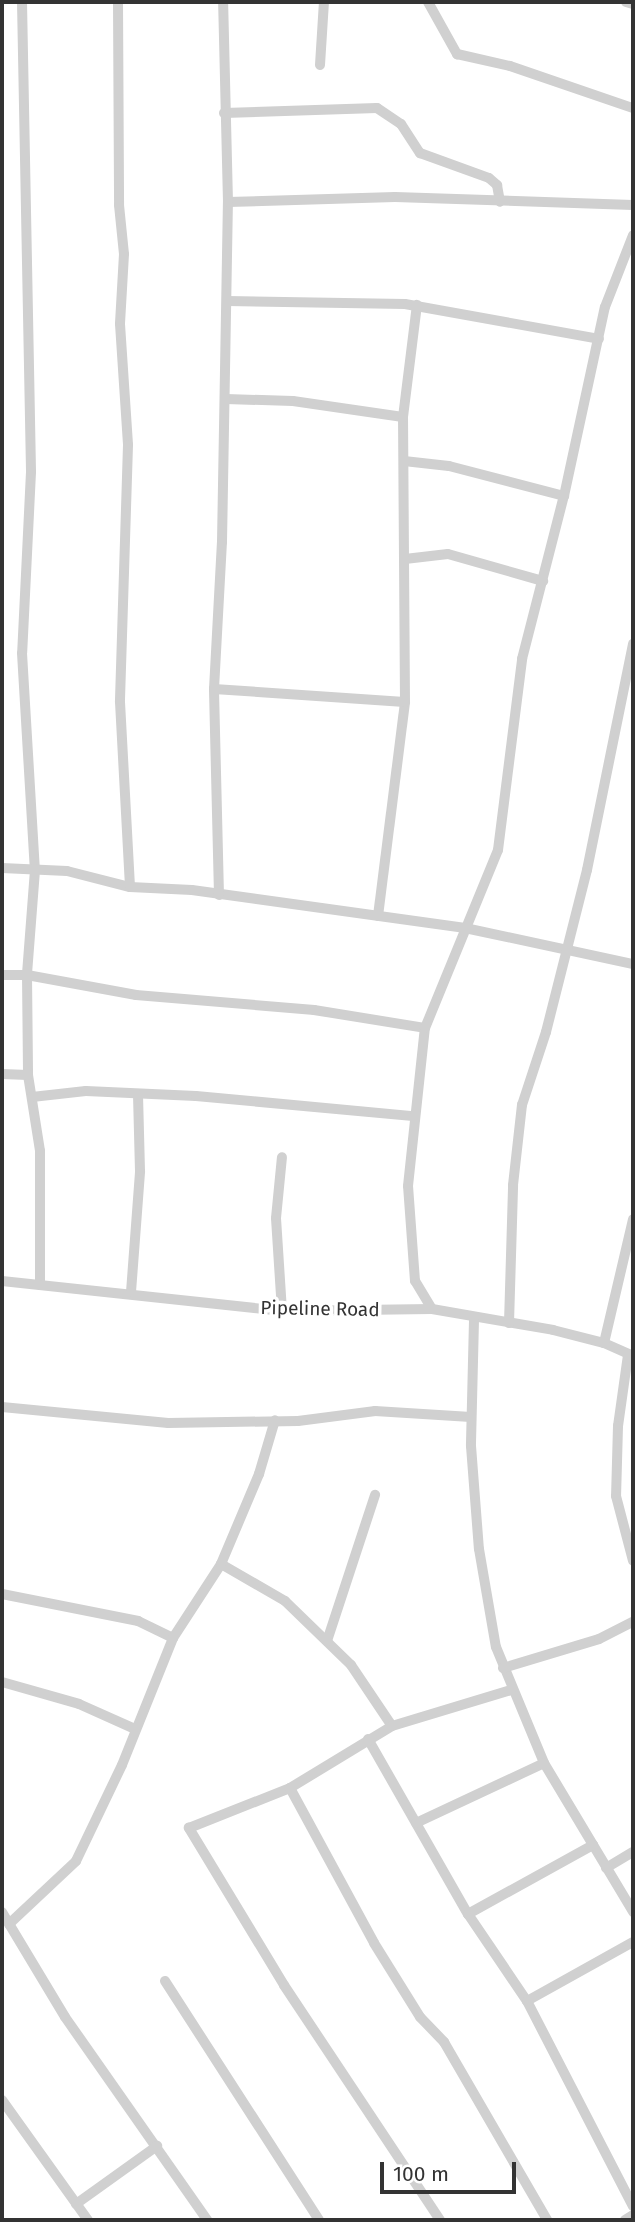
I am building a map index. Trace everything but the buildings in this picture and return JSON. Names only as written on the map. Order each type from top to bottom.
[{"type":"street","points":[[22,2],[23,195],[31,352],[31,472],[22,653],[35,870],[27,975],[28,1075],[40,1151],[40,1285]]},
{"type":"street","points":[[118,2],[119,205],[124,254],[120,324],[128,445],[120,702],[130,887]]},
{"type":"street","points":[[219,895],[214,689],[228,301],[223,2]]},
{"type":"street","points":[[320,65],[324,2]]},
{"type":"street","points":[[428,2],[457,54],[510,66],[633,108]]},
{"type":"street","points":[[626,2],[633,4]]},
{"type":"street","points":[[223,113],[377,108],[401,124],[420,153],[489,178],[497,185],[500,202]]},
{"type":"street","points":[[228,202],[395,197],[633,205]]},
{"type":"street","points":[[432,1310],[415,1281],[408,1186],[413,1116],[425,1028],[498,850],[516,686],[564,496],[605,307],[633,235]]},
{"type":"street","points":[[228,301],[417,305],[599,339]]},
{"type":"street","points":[[378,916],[405,702],[403,417],[417,305]]},
{"type":"street","points":[[226,399],[293,401],[403,417]]},
{"type":"street","points":[[404,461],[449,466],[564,496]]},
{"type":"street","points":[[405,559],[448,554],[543,580]]},
{"type":"street","points":[[509,1322],[513,1185],[522,1105],[567,951],[633,644]]},
{"type":"street","points":[[214,689],[405,702]]},
{"type":"street","points":[[2,868],[95,876],[130,887],[219,895],[465,928],[633,964]]},
{"type":"street","points":[[2,975],[27,975],[136,995],[314,1010],[425,1028]]},
{"type":"street","points":[[2,1074],[28,1075]]},
{"type":"street","points":[[32,1097],[86,1091],[237,1098],[413,1116]]},
{"type":"street","points":[[131,1292],[140,1171],[138,1095]]},
{"type":"street","points":[[282,1157],[276,1218],[282,1311]]},
{"type":"street","points":[[604,1343],[633,1219]]},
{"type":"street","name":"Pipeline Road","points":[[2,1282],[131,1292],[282,1311],[432,1310],[474,1320],[509,1322],[604,1343],[631,1355]]},
{"type":"street","points":[[474,1320],[471,1418],[479,1549],[503,1668],[544,1763],[633,1912]]},
{"type":"street","points":[[631,1355],[618,1426],[616,1496],[633,1561]]},
{"type":"street","points":[[2,1407],[168,1423],[275,1420],[375,1411],[471,1418]]},
{"type":"street","points":[[9,1924],[76,1861],[173,1638],[221,1564],[259,1474],[275,1420]]},
{"type":"street","points":[[327,1641],[375,1495]]},
{"type":"street","points":[[221,1564],[285,1601],[351,1665],[392,1726]]},
{"type":"street","points":[[2,1594],[138,1620],[173,1638]]},
{"type":"street","points":[[503,1668],[599,1639],[633,1622]]},
{"type":"street","points":[[2,1682],[79,1704],[135,1729]]},
{"type":"street","points":[[440,2220],[284,1985],[189,1828],[290,1788],[392,1726],[511,1690]]},
{"type":"street","points":[[369,1739],[468,1914],[527,2001],[632,2200]]},
{"type":"street","points":[[416,1823],[544,1763]]},
{"type":"street","points":[[290,1788],[374,1943],[420,2017],[444,2042],[547,2220]]},
{"type":"street","points":[[468,1914],[593,1845]]},
{"type":"street","points":[[606,1868],[633,1852]]},
{"type":"street","points":[[2,1912],[65,2017],[207,2220]]},
{"type":"street","points":[[527,2001],[633,1942]]},
{"type":"street","points":[[165,1981],[319,2220]]},
{"type":"street","points":[[2,2100],[88,2220]]},
{"type":"street","points":[[76,2204],[157,2146]]},
{"type":"street","points":[[625,2220],[633,2215]]}]
